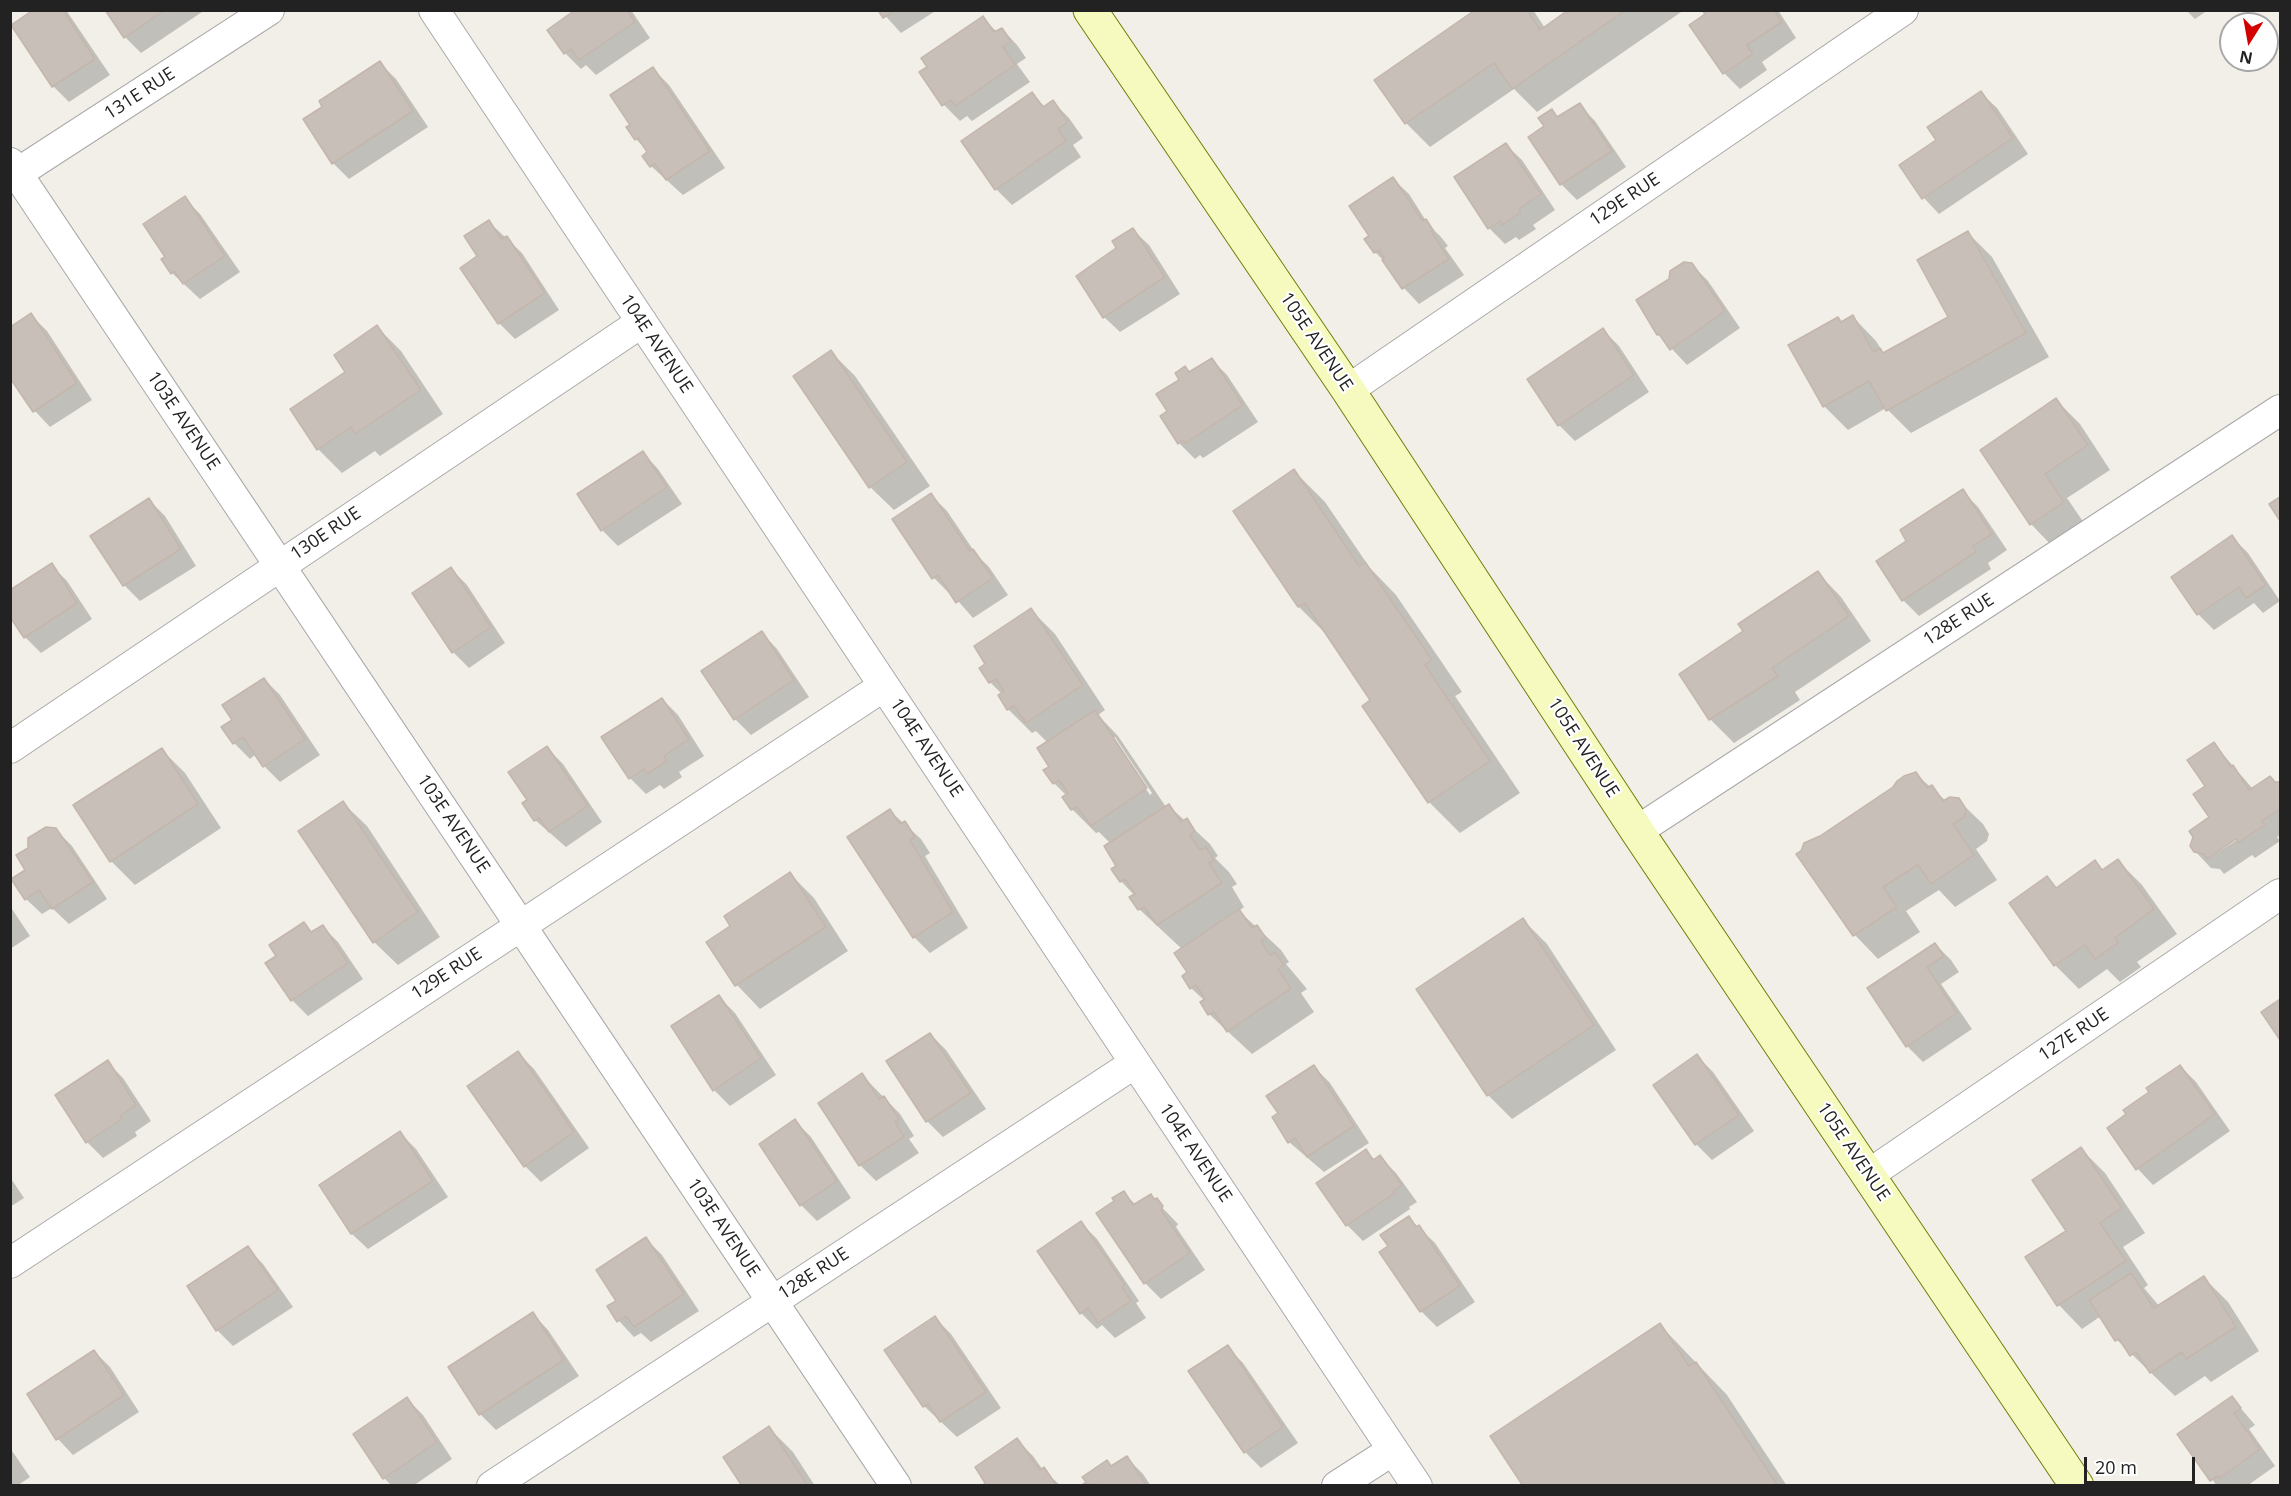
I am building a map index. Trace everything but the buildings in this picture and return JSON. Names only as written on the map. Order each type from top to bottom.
[{"type":"street","name":"131E RUE","points":[[13,171],[269,10]]},
{"type":"street","name":"104E AVENUE","points":[[434,10],[1417,1485]]},
{"type":"street","name":"105E AVENUE","points":[[1090,10],[1348,390],[1637,831],[2077,1485]]},
{"type":"street","name":"129E RUE","points":[[1348,390],[1903,10]]},
{"type":"street","name":"103E AVENUE","points":[[13,171],[896,1485]]},
{"type":"street","name":"130E RUE","points":[[10,748],[642,322]]},
{"type":"street","name":"128E RUE","points":[[1637,831],[2280,410]]},
{"type":"street","name":"129E RUE","points":[[10,1263],[884,686]]},
{"type":"street","name":"127E RUE","points":[[1868,1175],[2280,894]]},
{"type":"street","name":"128E RUE","points":[[492,1485],[1135,1063]]},
{"type":"street","points":[[1337,1485],[1393,1449]]}]
